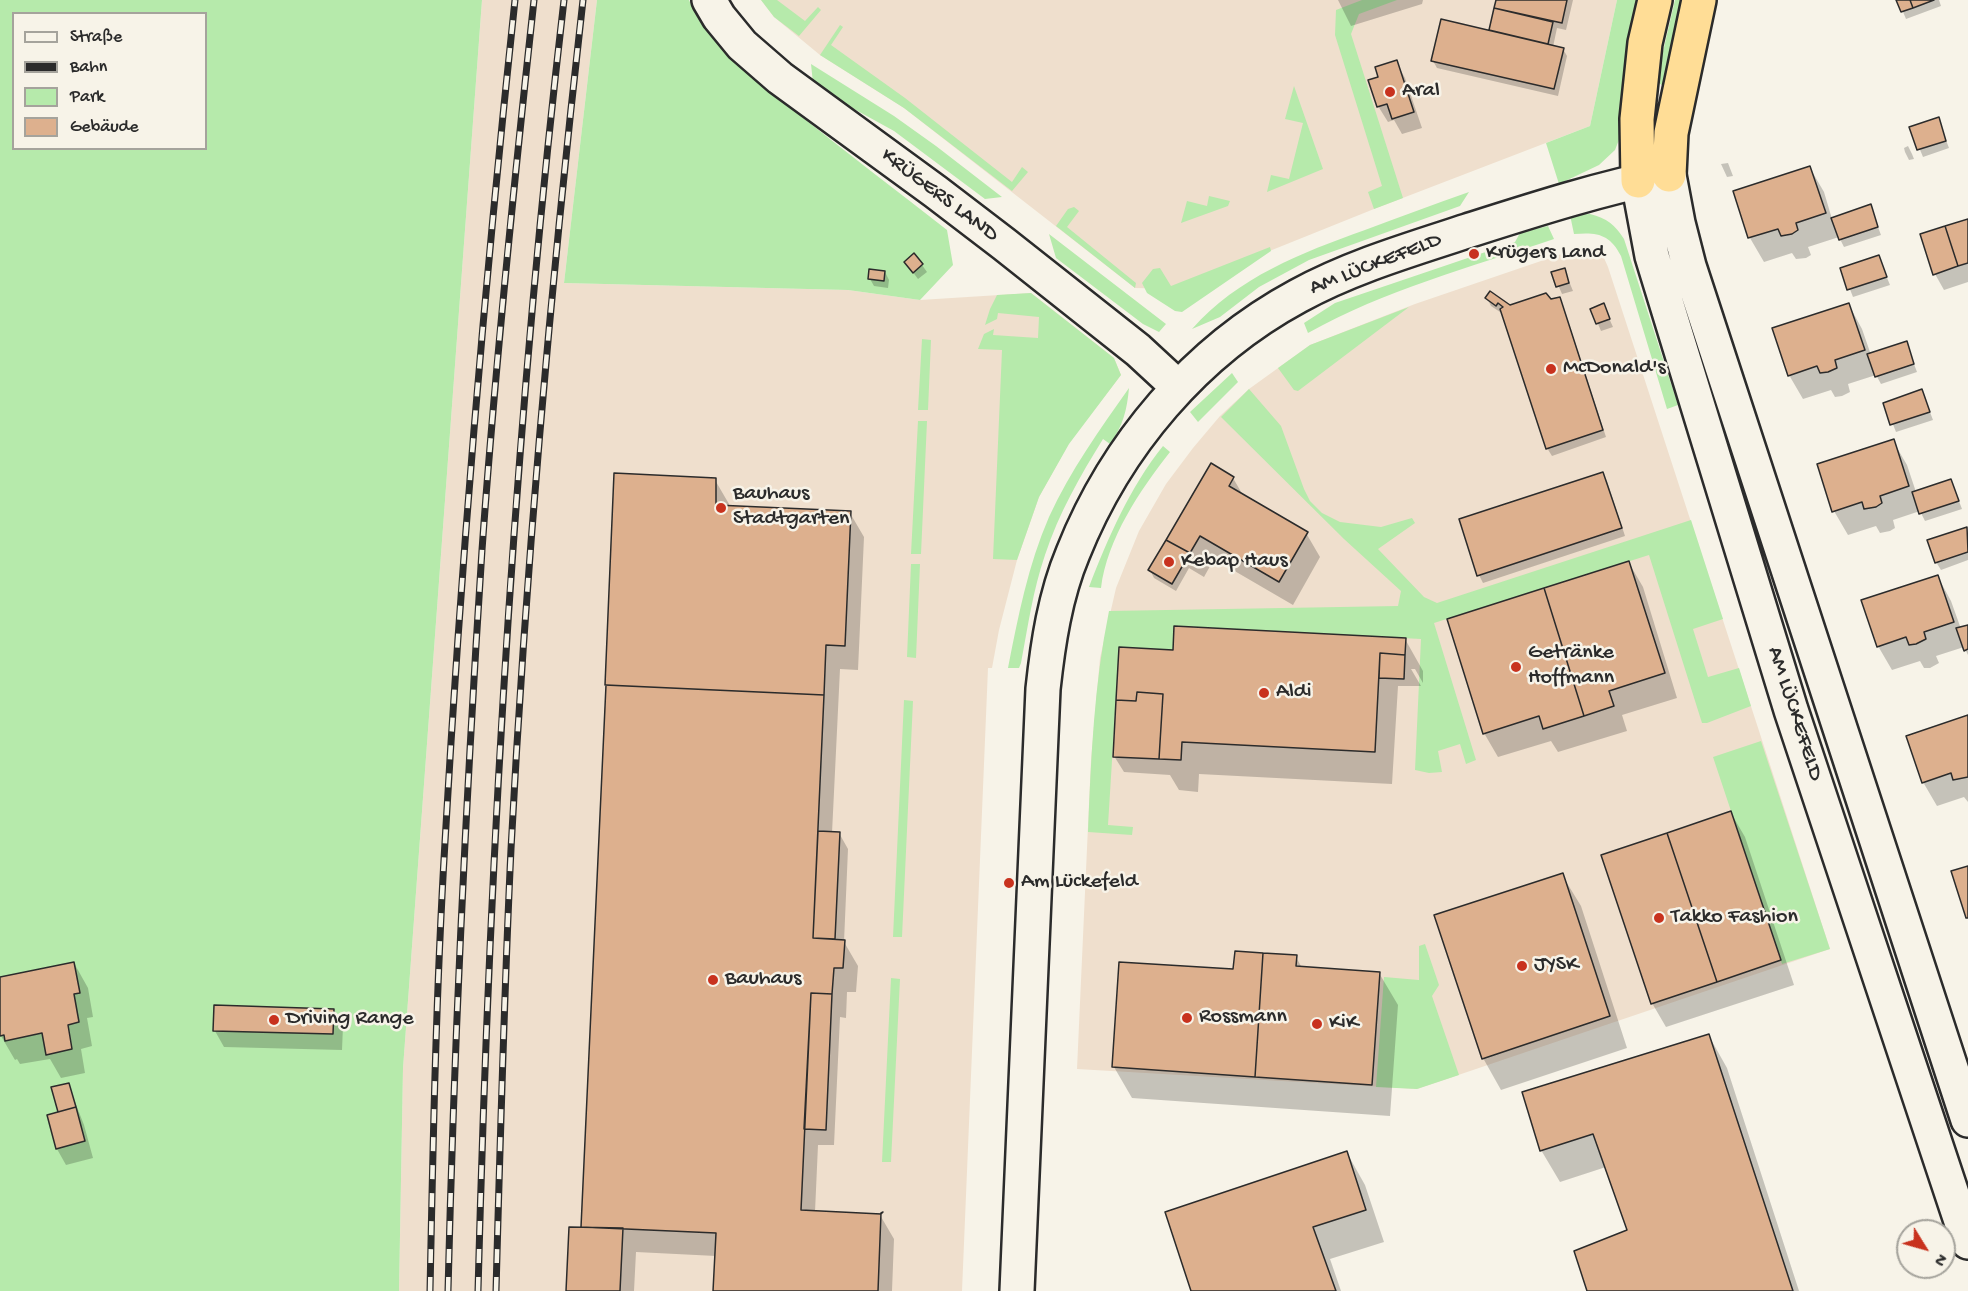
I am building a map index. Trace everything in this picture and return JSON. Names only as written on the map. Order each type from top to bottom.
[{"type":"highway","points":[[1638,181],[1637,119],[1645,43],[1655,0]]},
{"type":"highway","points":[[1670,175],[1671,133],[1699,0]]},
{"type":"street","name":"KRÜGERS LAND","points":[[709,0],[719,17],[742,45],[780,78],[1004,244],[1138,350],[1178,387]]},
{"type":"street","name":"AM LÜCKEFELD","points":[[1017,1291],[1042,701],[1048,647],[1059,594],[1072,554],[1092,510],[1125,454],[1178,387],[1231,339],[1298,296],[1350,270],[1552,203],[1670,175],[1678,223],[1689,266],[1968,1120]]},
{"type":"street","name":"AM LÜCKEFELD","points":[[1638,181],[1652,256],[1791,710],[1968,1242]]},
{"type":"shaded area","points":[[482,0],[597,0],[564,283],[848,290],[920,300],[1031,293],[1114,358],[1121,375],[1069,443],[1039,497],[1017,560],[992,668],[988,668],[962,1291],[399,1291],[403,1068]]},
{"type":"shaded area","points":[[761,0],[1617,0],[1590,126],[1175,289],[1135,288],[904,108],[820,55],[774,17]]},
{"type":"shaded area","points":[[1582,247],[1596,251],[1604,258],[1608,267],[1830,949],[1417,1089],[1077,1069],[1091,760],[1100,658],[1116,588],[1139,531],[1166,484],[1220,416],[1249,389],[1310,345],[1415,304]]},
{"type":"green space","points":[[0,0],[482,0],[403,1068],[399,1291],[0,1291]]},
{"type":"green space","points":[[597,0],[689,0],[708,32],[748,73],[947,230],[953,265],[920,300],[848,290],[564,283]]},
{"type":"green space","points":[[761,0],[777,0],[805,21],[818,7],[821,10],[799,36],[774,17]]},
{"type":"green space","points":[[1362,0],[1397,0],[1359,14],[1351,34],[1403,198],[1374,209],[1368,192],[1382,186],[1335,35],[1336,10]]},
{"type":"green space","points":[[1617,0],[1646,0],[1622,132],[1615,150],[1599,165],[1559,184],[1546,143],[1590,126]]},
{"type":"green space","points":[[1675,0],[1684,0],[1668,82],[1663,86],[1659,83],[1658,73]]},
{"type":"green space","points":[[840,25],[843,27],[831,45],[905,98],[1012,182],[1022,167],[1028,172],[1012,191],[904,108],[820,55]]},
{"type":"green space","points":[[811,64],[894,116],[1002,197],[985,199],[894,131],[813,83]]},
{"type":"green space","points":[[1294,86],[1323,169],[1267,192],[1271,175],[1289,179],[1303,123],[1285,119]]},
{"type":"green space","points":[[1469,192],[1460,206],[1309,260],[1259,287],[1220,317],[1192,329],[1229,295],[1294,258]]},
{"type":"green space","points":[[1209,196],[1230,201],[1228,206],[1181,223],[1187,201],[1207,206]]},
{"type":"green space","points":[[1074,207],[1079,211],[1067,227],[1136,283],[1135,288],[1056,226],[1068,209]]},
{"type":"green space","points":[[1590,214],[1610,223],[1624,239],[1678,405],[1667,409],[1617,249],[1602,236],[1574,234],[1570,215]]},
{"type":"green space","points":[[1548,226],[1554,239],[1398,292],[1367,304],[1308,333],[1304,323],[1335,303],[1515,242],[1520,233]]},
{"type":"green space","points":[[1049,234],[1166,324],[1159,332],[1143,324],[1056,258]]},
{"type":"green space","points":[[1270,247],[1271,251],[1182,312],[1175,311],[1147,293],[1142,283],[1153,269],[1160,268],[1171,286]]},
{"type":"green space","points":[[1031,293],[1114,358],[1121,375],[1069,444],[1039,497],[1017,560],[993,559],[1002,350],[978,349],[984,334],[994,329],[993,335],[1038,338],[1039,317],[998,313],[997,319],[985,325],[997,295]]},
{"type":"green space","points":[[1409,307],[1298,391],[1294,390],[1278,368],[1310,345]]},
{"type":"green space","points":[[922,339],[931,340],[928,410],[918,410]]},
{"type":"green space","points":[[1232,373],[1238,382],[1198,422],[1190,412]]},
{"type":"green space","points":[[1129,388],[1126,411],[1118,431],[1110,444],[1103,439],[1063,510],[1037,581],[1021,663],[1019,668],[1008,668],[1029,572],[1049,517],[1076,467]]},
{"type":"green space","points":[[1249,389],[1281,426],[1304,489],[1310,501],[1322,513],[1340,522],[1381,527],[1412,518],[1415,523],[1378,549],[1424,597],[1437,603],[1691,520],[1723,619],[1693,629],[1708,677],[1739,668],[1751,706],[1702,723],[1649,555],[1434,623],[1476,760],[1466,764],[1460,744],[1438,751],[1442,772],[1429,773],[1415,770],[1421,639],[1175,626],[1173,650],[1119,648],[1108,825],[1133,827],[1132,835],[1088,832],[1097,693],[1109,611],[1398,606],[1401,591],[1344,539],[1221,417]]},
{"type":"green space","points":[[918,421],[927,421],[921,554],[911,554]]},
{"type":"green space","points":[[1163,446],[1170,452],[1147,482],[1126,516],[1110,551],[1101,588],[1089,587],[1130,496]]},
{"type":"green space","points":[[911,564],[920,564],[916,658],[907,657]]},
{"type":"green space","points":[[904,700],[913,701],[902,937],[893,937]]},
{"type":"green space","points":[[1761,741],[1830,949],[1782,964],[1713,757]]},
{"type":"green space","points":[[1425,944],[1439,985],[1432,996],[1459,1075],[1417,1089],[1376,1087],[1384,977],[1419,980],[1419,946]]},
{"type":"green space","points":[[891,978],[900,979],[891,1162],[882,1162]]},
{"type":"building","points":[[1496,0],[1567,0],[1562,23],[1494,8]]},
{"type":"building","points":[[1896,0],[1910,0],[1913,8],[1901,12]]},
{"type":"building","points":[[1910,0],[1934,0],[1913,8]]},
{"type":"building","points":[[1494,8],[1553,22],[1548,44],[1489,30]]},
{"type":"building","points":[[1441,19],[1564,48],[1554,89],[1431,61]]},
{"type":"building","name":"Aral","points":[[1397,60],[1414,112],[1392,119],[1387,104],[1377,107],[1368,80],[1378,77],[1375,67]]},
{"type":"building","points":[[1939,117],[1946,141],[1917,150],[1909,127]]},
{"type":"building","points":[[1810,166],[1826,213],[1796,223],[1798,230],[1792,234],[1781,236],[1778,229],[1748,238],[1733,191]]},
{"type":"building","points":[[1871,204],[1878,227],[1839,240],[1831,218]]},
{"type":"building","points":[[1968,219],[1968,263],[1958,266],[1945,226]]},
{"type":"building","points":[[1945,226],[1958,266],[1933,275],[1920,234]]},
{"type":"building","points":[[914,253],[923,264],[913,273],[904,262]]},
{"type":"building","points":[[1879,255],[1887,277],[1847,290],[1840,268]]},
{"type":"building","points":[[1565,268],[1569,283],[1556,287],[1551,272]]},
{"type":"building","points":[[869,269],[885,271],[884,281],[868,279]]},
{"type":"building","name":"McDonald's","points":[[1490,291],[1510,305],[1546,293],[1551,299],[1560,297],[1603,430],[1546,449],[1500,309],[1503,307],[1498,303],[1496,306],[1485,298]]},
{"type":"building","points":[[1604,303],[1610,319],[1596,324],[1590,309]]},
{"type":"building","points":[[1849,303],[1865,350],[1835,360],[1837,368],[1828,372],[1820,373],[1817,366],[1788,376],[1772,328]]},
{"type":"building","points":[[1907,341],[1914,364],[1875,377],[1867,354]]},
{"type":"building","points":[[1922,389],[1930,412],[1890,425],[1883,403]]},
{"type":"building","points":[[1894,439],[1909,486],[1880,496],[1882,503],[1876,507],[1864,509],[1862,502],[1832,512],[1817,464]]},
{"type":"building","points":[[1211,463],[1234,477],[1229,486],[1308,532],[1279,582],[1200,536],[1190,553],[1166,540]]},
{"type":"building","points":[[1603,472],[1622,528],[1477,576],[1459,519]]},
{"type":"building","points":[[614,473],[716,478],[716,505],[851,511],[845,646],[826,645],[824,695],[605,685]]},
{"type":"building","points":[[1951,479],[1959,501],[1919,514],[1912,492]]},
{"type":"building","points":[[1967,527],[1968,552],[1935,563],[1927,540]]},
{"type":"building","name":"Kebap Haus","points":[[1166,540],[1190,553],[1172,584],[1148,570]]},
{"type":"building","points":[[1629,561],[1665,673],[1609,691],[1614,706],[1584,716],[1544,588]]},
{"type":"building","points":[[1938,575],[1954,622],[1924,632],[1926,639],[1916,644],[1909,645],[1906,637],[1877,647],[1861,600]]},
{"type":"building","name":"Getränke Hoffmann","points":[[1544,588],[1584,716],[1543,729],[1539,716],[1483,734],[1447,619]]},
{"type":"building","points":[[1968,625],[1968,649],[1964,651],[1956,628]]},
{"type":"building","name":"Aldi","points":[[1174,626],[1406,638],[1405,655],[1380,653],[1375,752],[1182,742],[1181,760],[1159,759],[1163,694],[1137,692],[1136,701],[1116,700],[1119,647],[1173,650]]},
{"type":"building","points":[[1380,653],[1405,655],[1404,679],[1379,678]]},
{"type":"building","name":"Bauhaus","points":[[606,685],[824,695],[813,938],[845,940],[843,968],[834,968],[832,994],[811,993],[801,1210],[881,1214],[878,1291],[713,1291],[716,1233],[581,1227]]},
{"type":"building","points":[[1137,692],[1163,694],[1159,759],[1113,757],[1116,700],[1136,701]]},
{"type":"building","points":[[1968,715],[1968,777],[1953,780],[1951,773],[1922,783],[1906,736]]},
{"type":"building","points":[[1731,811],[1781,960],[1717,982],[1667,833]]},
{"type":"building","points":[[818,831],[840,832],[835,939],[813,938]]},
{"type":"building","name":"Takko Fashion","points":[[1667,833],[1717,982],[1651,1004],[1601,855]]},
{"type":"building","points":[[1968,866],[1968,918],[1966,918],[1951,871]]},
{"type":"building","name":"JYSK","points":[[1563,873],[1610,1016],[1482,1059],[1434,915]]},
{"type":"building","name":"Rossmann","points":[[1235,951],[1263,953],[1255,1077],[1112,1067],[1119,962],[1233,969]]},
{"type":"building","name":"KiK","points":[[1263,953],[1297,955],[1296,966],[1380,972],[1372,1085],[1255,1077]]},
{"type":"building","points":[[74,962],[80,993],[74,994],[79,1022],[68,1025],[72,1049],[46,1055],[42,1033],[5,1041],[4,1035],[0,1036],[0,977]]},
{"type":"building","points":[[811,993],[832,994],[826,1130],[804,1129]]},
{"type":"building","name":"Driving Range","points":[[214,1005],[334,1009],[333,1034],[213,1031]]},
{"type":"building","points":[[1709,1034],[1793,1291],[1587,1291],[1574,1251],[1627,1230],[1593,1134],[1540,1151],[1522,1092]]},
{"type":"building","points":[[69,1083],[76,1107],[58,1112],[51,1087]]},
{"type":"building","points":[[76,1107],[85,1141],[56,1149],[47,1115]]},
{"type":"building","points":[[1347,1151],[1366,1210],[1313,1227],[1336,1291],[1191,1291],[1165,1212]]},
{"type":"building","points":[[569,1227],[623,1228],[620,1291],[566,1291]]},
{"type":"railway","points":[[430,1291],[437,1011],[451,737],[475,421],[515,0]]},
{"type":"railway","points":[[448,1291],[461,920],[482,550],[505,275],[534,0]]},
{"type":"railway","points":[[478,1291],[489,968],[506,645],[531,322],[564,0]]},
{"type":"railway","points":[[496,1291],[509,904],[524,636],[550,318],[583,0]]},
{"type":"place","name":"Aral","points":[[1390,92]]},
{"type":"place","name":"Krügers Land","points":[[1474,254]]},
{"type":"place","name":"McDonald's","points":[[1551,369]]},
{"type":"place","name":"Bauhaus Stadtgarten","points":[[721,508]]},
{"type":"place","name":"Kebap Haus","points":[[1169,562]]},
{"type":"place","name":"Getränke Hoffmann","points":[[1516,667]]},
{"type":"place","name":"Aldi","points":[[1264,693]]},
{"type":"place","name":"Am Lückefeld","points":[[1009,883]]},
{"type":"place","name":"Takko Fashion","points":[[1659,918]]},
{"type":"place","name":"JYSK","points":[[1522,966]]},
{"type":"place","name":"Bauhaus","points":[[713,980]]},
{"type":"place","name":"Rossmann","points":[[1187,1018]]},
{"type":"place","name":"Driving Range","points":[[274,1020]]},
{"type":"place","name":"KiK","points":[[1317,1024]]}]
